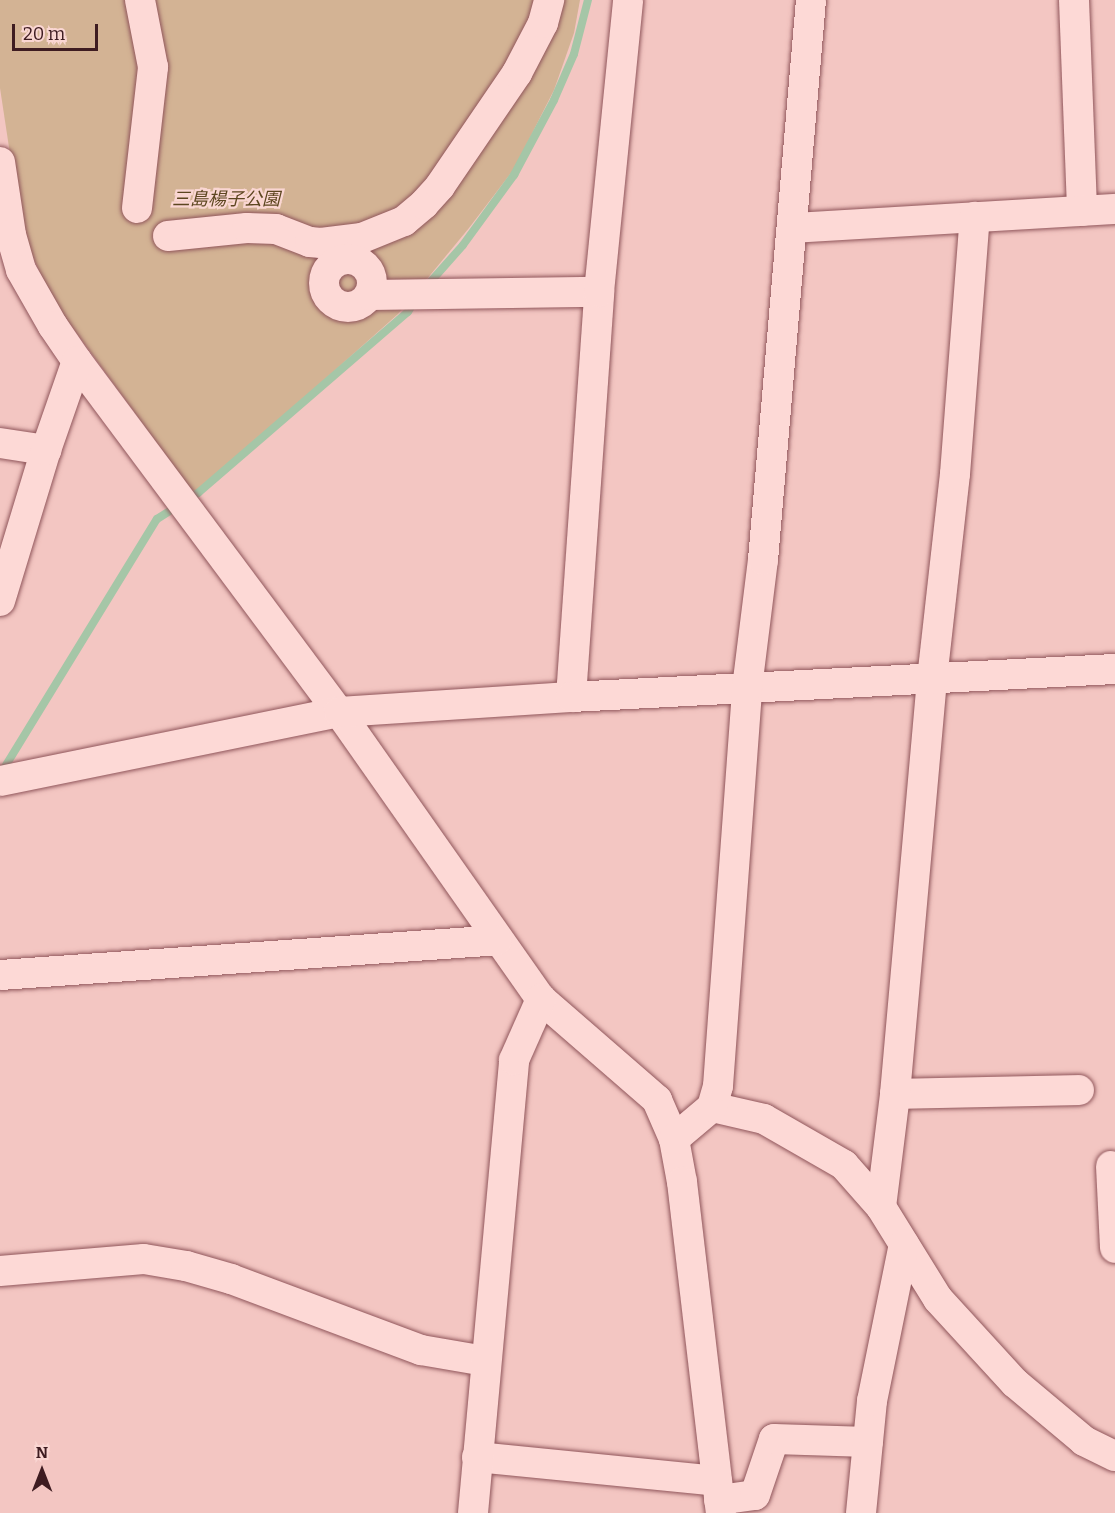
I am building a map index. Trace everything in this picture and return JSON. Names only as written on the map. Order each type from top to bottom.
[{"type":"street","points":[[137,207],[153,68],[140,0]]},
{"type":"street","points":[[168,236],[247,228],[276,229],[310,242],[321,243],[362,238],[404,221],[440,186],[517,73],[543,23],[549,0]]},
{"type":"street","points":[[571,697],[599,292],[628,0]]},
{"type":"street","points":[[674,1139],[712,1107],[718,1086],[747,688],[763,560],[811,0]]},
{"type":"street","points":[[1074,0],[1082,211]]},
{"type":"street","points":[[0,162],[11,235],[21,270],[53,326],[77,361],[339,712],[497,940],[541,999],[657,1100],[674,1139],[682,1182],[719,1498]]},
{"type":"street","points":[[793,228],[1115,209]]},
{"type":"street","points":[[881,1206],[896,1094],[932,679],[955,474],[975,218]]},
{"type":"street","points":[[370,295],[599,292]]},
{"type":"street","points":[[0,602],[46,450],[77,361]]},
{"type":"street","points":[[0,443],[46,450]]},
{"type":"street","points":[[0,781],[339,712],[571,697],[1115,669]]},
{"type":"street","points":[[0,975],[497,940]]},
{"type":"street","points":[[473,1513],[514,1060],[541,999]]},
{"type":"street","points":[[896,1094],[1079,1090]]},
{"type":"street","points":[[712,1107],[764,1119],[844,1165],[881,1206],[938,1299],[1015,1383],[1084,1441],[1115,1456]]},
{"type":"street","points":[[1111,1166],[1115,1248]]},
{"type":"street","points":[[861,1513],[873,1401],[904,1244]]},
{"type":"street","points":[[0,1271],[144,1259],[186,1266],[231,1279],[421,1350],[485,1361]]},
{"type":"street","points":[[477,1456],[719,1498],[755,1495],[774,1439],[868,1442]]},
{"type":"green space","name":"三島楊子公園","points":[[0,0],[580,0],[574,33],[554,90],[514,169],[469,228],[398,314],[195,495],[67,320],[46,286],[28,246],[17,200],[0,88]]},
{"type":"waterway","points":[[425,288],[463,245],[514,175],[554,100],[574,54],[588,0]]},
{"type":"waterway","points":[[3,770],[157,519],[198,493],[408,312],[415,301]]}]
